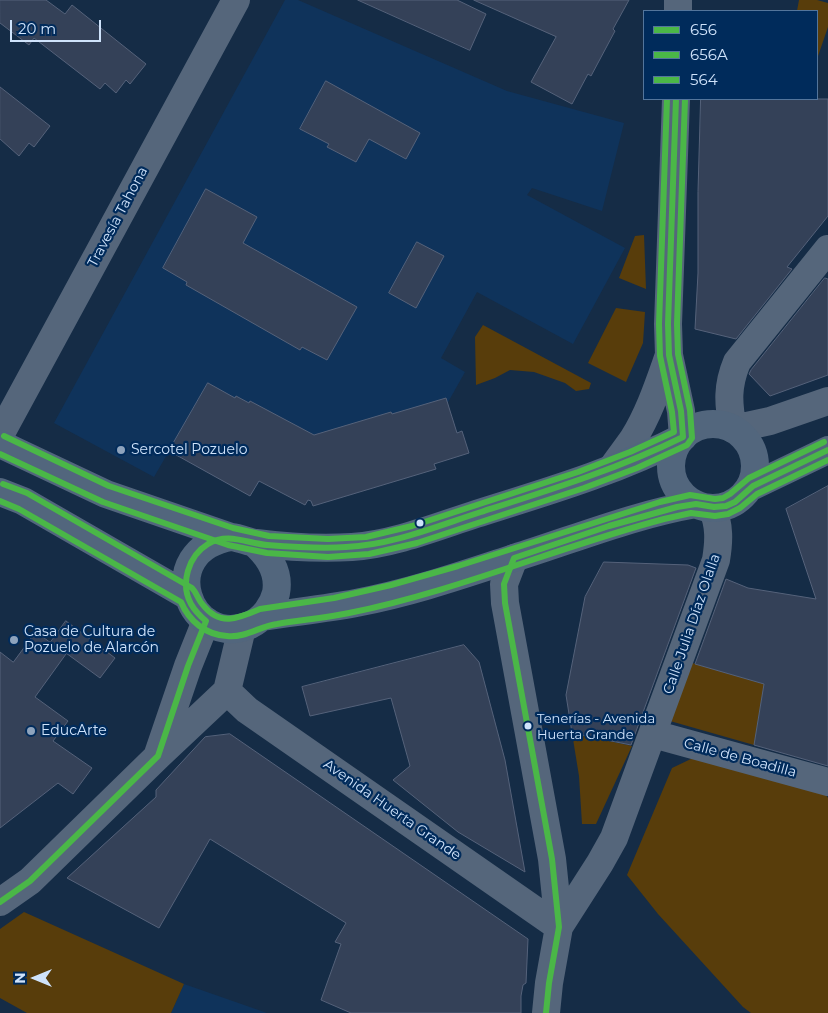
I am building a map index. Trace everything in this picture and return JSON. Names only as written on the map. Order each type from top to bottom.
[{"type":"main road","points":[[710,424],[722,425],[733,429],[747,441],[753,453],[755,470],[749,488],[744,495],[735,502],[719,508],[704,506],[667,509],[424,586],[357,603],[252,622],[230,629],[206,621],[194,610],[188,596],[186,582],[188,568],[194,556],[204,546],[217,540],[242,540],[323,547],[353,547],[389,541],[540,494],[612,468],[646,455],[683,437],[696,428],[710,424]]},
{"type":"main road","points":[[683,437],[675,449],[673,478],[685,496],[704,506]]},
{"type":"main road","points":[[0,444],[106,494],[242,540],[265,552],[273,564],[277,578],[276,592],[271,606],[252,622]]},
{"type":"main road","points":[[749,488],[828,450]]},
{"type":"main road","points":[[0,492],[24,501],[188,596]]},
{"type":"street","name":"Travesía Tahona","points":[[0,435],[236,0]]},
{"type":"street","points":[[676,100],[668,355],[681,411],[683,437]]},
{"type":"street","points":[[828,249],[737,362],[731,376],[729,388],[733,429],[770,421],[828,401]]},
{"type":"street","points":[[612,468],[634,437],[647,412],[668,355]]},
{"type":"street","name":"Calle Julia Díaz Olalla","points":[[559,927],[614,838],[716,560],[719,544],[717,519],[704,506]]},
{"type":"street","points":[[514,558],[504,584],[505,603],[552,859],[559,927],[548,983],[546,1013]]},
{"type":"street","points":[[158,756],[188,666],[206,621]]},
{"type":"street","points":[[0,902],[30,881],[227,691],[252,622]]},
{"type":"street","name":"Avenida Huerta Grande","points":[[227,691],[247,710],[559,927]]},
{"type":"street","name":"Calle de Boadilla","points":[[653,734],[828,782]]},
{"type":"shaded area","points":[[285,0],[298,0],[507,91],[624,123],[602,211],[532,188],[527,195],[625,248],[573,344],[477,292],[441,358],[465,372],[447,404],[461,455],[310,501],[263,476],[250,496],[169,451],[154,477],[54,423]]},
{"type":"shaded area","points":[[799,0],[817,0],[828,3],[828,27],[818,56],[818,10],[797,10]]},
{"type":"shaded area","points":[[644,235],[646,289],[619,278],[635,236]]},
{"type":"shaded area","points":[[616,308],[645,312],[643,343],[626,382],[588,363]]},
{"type":"shaded area","points":[[483,325],[591,383],[589,389],[576,391],[565,383],[534,372],[510,370],[476,385],[475,337]]},
{"type":"shaded area","points":[[689,662],[764,684],[754,745],[670,721]]},
{"type":"shaded area","points":[[572,733],[632,746],[596,824],[582,824],[579,776]]},
{"type":"shaded area","points":[[693,758],[826,795],[828,798],[828,1013],[751,1013],[743,1007],[658,914],[627,875],[672,768]]},
{"type":"shaded area","points":[[24,912],[184,984],[171,1013],[27,1013],[0,998],[0,929]]},
{"type":"shaded area","points":[[184,984],[267,1013],[171,1013]]},
{"type":"building","points":[[0,0],[46,0],[65,14],[72,5],[146,64],[130,84],[126,80],[116,93],[105,83],[100,89],[34,38],[29,45],[0,23]]},
{"type":"building","points":[[358,0],[457,0],[486,14],[470,50]]},
{"type":"building","points":[[474,0],[629,0],[591,76],[588,74],[572,104],[531,82],[556,37]]},
{"type":"building","points":[[326,81],[420,133],[406,159],[369,139],[356,162],[327,147],[329,144],[300,129]]},
{"type":"building","points":[[0,87],[50,126],[34,147],[29,143],[19,156],[0,139]]},
{"type":"building","points":[[828,99],[828,216],[787,267],[792,269],[736,339],[695,329],[698,273],[701,100]]},
{"type":"building","points":[[206,189],[257,217],[243,243],[357,307],[327,360],[302,347],[300,350],[186,285],[187,282],[163,268]]},
{"type":"building","points":[[417,242],[444,256],[416,308],[389,293]]},
{"type":"building","points":[[825,278],[828,279],[828,375],[770,396],[749,374]]},
{"type":"building","points":[[208,383],[235,398],[236,396],[249,403],[250,401],[314,435],[446,398],[457,433],[462,431],[469,453],[434,464],[436,469],[313,506],[311,501],[308,500],[305,505],[259,481],[250,496],[169,451]]},
{"type":"building","points":[[828,486],[828,766],[754,745],[764,684],[695,664],[726,579],[748,588],[816,599],[786,509]]},
{"type":"building","points":[[604,562],[688,565],[696,568],[631,745],[572,733],[566,695],[585,597]]},
{"type":"building","points":[[66,621],[115,658],[100,678],[51,642]]},
{"type":"building","points":[[36,632],[66,654],[35,697],[68,721],[53,741],[92,768],[73,794],[58,783],[0,828],[0,652],[13,662]]},
{"type":"building","points":[[464,645],[479,662],[505,760],[525,872],[458,832],[393,780],[410,766],[391,698],[310,716],[302,687]]},
{"type":"building","points":[[230,734],[528,939],[526,983],[523,985],[521,996],[521,1013],[351,1013],[321,1000],[341,944],[335,942],[346,923],[210,839],[159,928],[67,878],[156,797],[156,790],[205,737]]},
{"type":"transit line","name":"564","points":[[4,436],[109,486],[233,528],[269,536],[328,539],[366,537],[412,526],[578,472],[630,452],[674,432],[672,412],[660,356],[659,324],[667,100]]},
{"type":"transit line","name":"656","points":[[0,902],[30,881],[158,756],[188,666],[206,621],[191,604],[186,588],[186,579],[195,556],[208,544],[223,539],[237,539],[267,545],[316,548],[381,543],[431,529],[584,478],[634,459],[683,437],[681,411],[669,355],[668,324],[676,100]]},
{"type":"transit line","name":"656A","points":[[0,454],[103,502],[228,545],[267,553],[328,557],[369,554],[417,543],[584,488],[637,468],[687,445],[692,438],[690,410],[678,354],[677,324],[685,100]]},
{"type":"transit line","name":"564","points":[[3,484],[27,493],[192,588],[209,612],[216,616],[230,619],[260,609],[334,598],[391,585],[458,566],[660,502],[690,495],[715,499],[723,498],[749,478],[824,442]]},
{"type":"transit line","name":"656","points":[[546,1013],[549,983],[559,927],[552,859],[505,603],[504,584],[514,558],[609,526],[677,507],[696,504],[714,507],[726,506],[735,502],[753,486],[828,450]]},
{"type":"transit line","name":"656A","points":[[0,501],[19,509],[181,602],[194,621],[205,630],[219,635],[234,636],[247,634],[271,625],[340,615],[389,604],[664,519],[691,513],[715,516],[728,514],[740,508],[757,494],[828,460]]},
{"type":"place","name":"Sercotel Pozuelo","points":[[121,450]]},
{"type":"place","name":"Casa de Cultura de Pozuelo de Alarcón","points":[[14,640]]},
{"type":"place","name":"Tenerías - Avenida Huerta Grande","points":[[528,726]]},
{"type":"place","name":"EducArte","points":[[31,731]]}]
